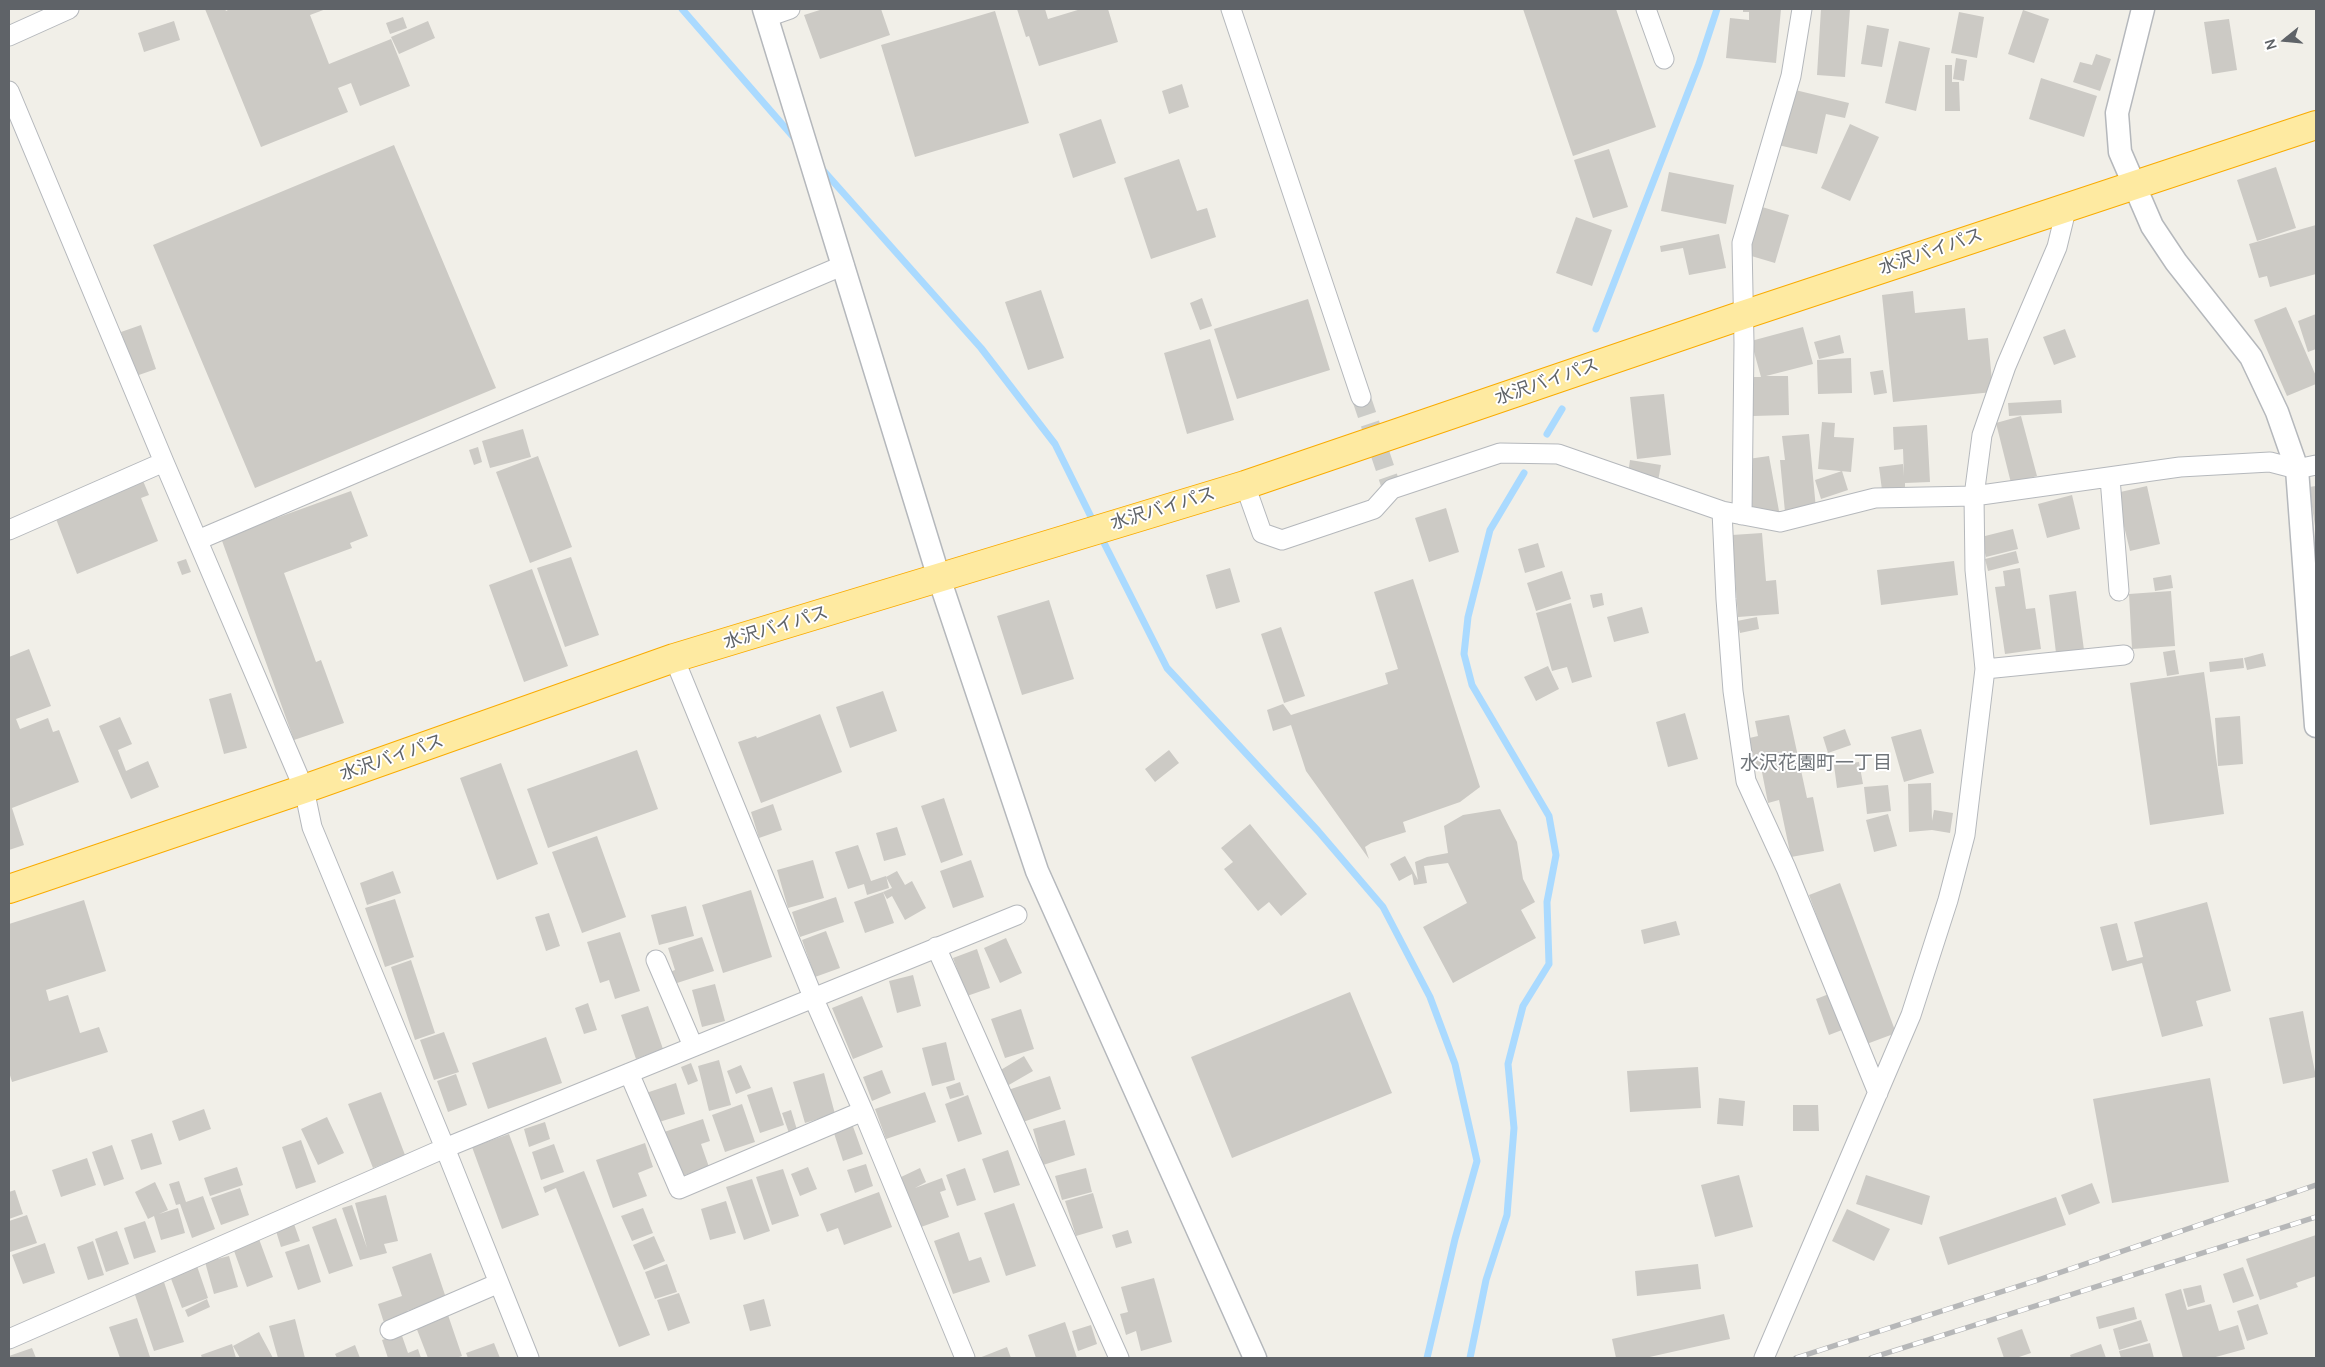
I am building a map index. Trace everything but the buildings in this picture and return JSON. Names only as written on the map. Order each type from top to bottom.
[{"type":"highway","name":"水沢バイパス","points":[[9,889],[304,789],[674,658],[1245,485],[2067,206],[2316,125]]},
{"type":"street","points":[[9,36],[69,9]]},
{"type":"street","points":[[790,9],[766,13],[939,578],[1036,871],[1255,1358]]},
{"type":"street","points":[[1231,9],[1361,397]]},
{"type":"street","points":[[1646,9],[1664,59]]},
{"type":"street","points":[[1742,515],[1742,243],[1791,76],[1802,9]]},
{"type":"street","points":[[2143,9],[2117,113],[2120,152],[2133,186],[2152,226],[2176,262],[2251,357],[2306,467],[2316,726]]},
{"type":"street","points":[[9,92],[304,789],[312,827],[445,1148],[529,1358]]},
{"type":"street","points":[[1764,1358],[1911,1015],[1948,900],[1965,835],[1984,669],[1976,570],[1974,496],[1982,435],[2006,366],[2057,247],[2067,206]]},
{"type":"street","points":[[198,540],[844,265]]},
{"type":"street","points":[[1245,485],[1262,533],[1282,540],[1374,509],[1392,489],[1500,453],[1558,454],[1722,511],[1780,522],[1876,498],[1974,496],[2180,467],[2270,462],[2306,467]]},
{"type":"street","points":[[9,530],[164,462]]},
{"type":"street","points":[[2110,478],[2119,591]]},
{"type":"street","points":[[1722,511],[1733,690],[1746,781],[1786,868],[1878,1093]]},
{"type":"street","points":[[1984,669],[2124,655]]},
{"type":"street","points":[[674,658],[813,997],[863,1111],[965,1358]]},
{"type":"street","points":[[9,1339],[445,1148],[1017,915]]},
{"type":"street","points":[[936,947],[1119,1358]]},
{"type":"street","points":[[656,960],[693,1046]]},
{"type":"street","points":[[629,1073],[679,1189],[863,1111]]},
{"type":"street","points":[[390,1330],[499,1283]]},
{"type":"waterway","points":[[682,9],[796,140]]},
{"type":"waterway","points":[[1596,329],[1699,64],[1717,9]]},
{"type":"waterway","points":[[822,169],[981,348],[1055,444],[1095,525]]},
{"type":"waterway","points":[[1547,434],[1562,409]]},
{"type":"waterway","points":[[1470,1358],[1486,1280],[1507,1215],[1514,1128],[1508,1064],[1523,1006],[1549,964],[1547,902],[1556,855],[1549,816],[1472,685],[1464,654],[1468,617],[1490,530],[1524,473]]},
{"type":"waterway","points":[[1100,535],[1167,668],[1318,831],[1383,907],[1430,997],[1455,1064],[1477,1161],[1455,1239],[1427,1358]]},
{"type":"tunnel","points":[[1361,397],[1392,489]]},
{"type":"railway","points":[[1796,1358],[2041,1279],[2316,1185]]},
{"type":"railway","points":[[1871,1358],[2316,1217]]},
{"type":"district","name":"水沢花園町一丁目","points":[[1816,764]]}]
